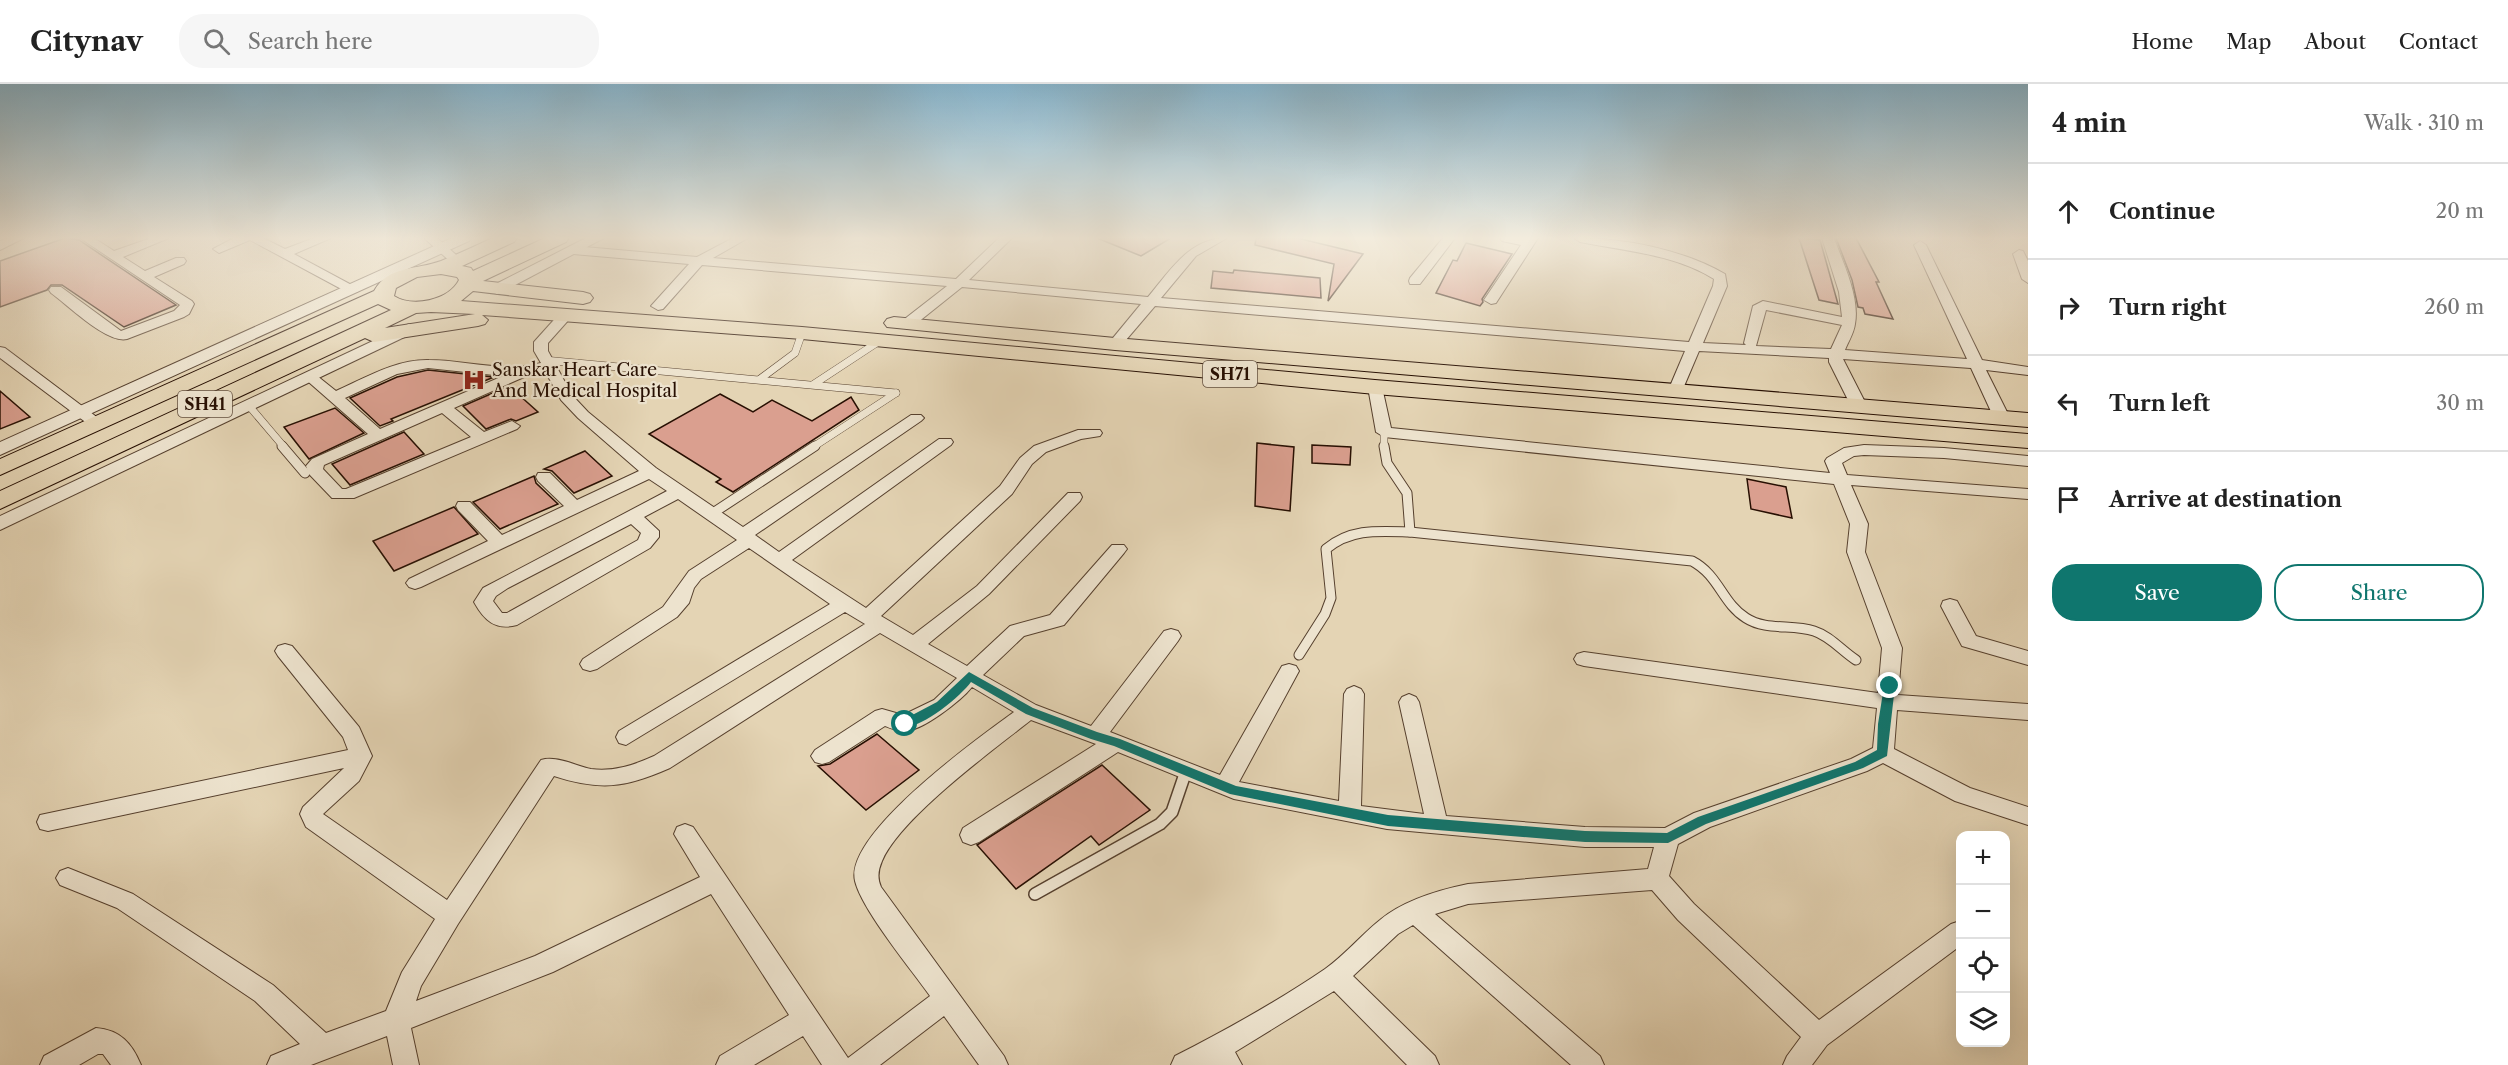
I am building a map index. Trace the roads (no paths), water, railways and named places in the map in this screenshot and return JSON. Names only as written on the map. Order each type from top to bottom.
[{"type":"main road","name":"SH41","points":[[0,468],[89,418],[382,294],[390,284]]},
{"type":"main road","name":"SH41","points":[[0,501],[335,343],[417,314],[459,294],[468,284]]},
{"type":"main road","name":"SH71","points":[[476,284],[497,289],[805,324],[880,340],[1375,387],[2028,441]]},
{"type":"main road","points":[[382,294],[384,299],[393,305],[417,314],[542,313]]},
{"type":"main road","name":"SH71","points":[[417,314],[542,313],[805,324],[907,324],[1115,344],[2028,420]]},
{"type":"street","points":[[56,290],[112,333],[122,336],[179,314],[186,308],[187,304],[157,284]]},
{"type":"street","points":[[342,284],[352,289]]},
{"type":"street","points":[[0,449],[89,418],[365,284]]},
{"type":"street","points":[[497,289],[505,284]]},
{"type":"street","points":[[658,306],[678,284]]},
{"type":"street","points":[[907,324],[958,284]]},
{"type":"street","points":[[968,284],[1276,313],[1694,347],[1977,364],[2028,371]]},
{"type":"street","points":[[1115,344],[1166,284]]},
{"type":"street","points":[[1491,300],[1502,284]]},
{"type":"street","points":[[1675,391],[1719,284]]},
{"type":"street","points":[[1842,284],[1849,322],[1836,354],[1836,362],[1859,406]]},
{"type":"street","points":[[1939,284],[2002,418]]},
{"type":"street","points":[[1751,343],[1760,306],[1763,305],[1849,322]]},
{"type":"street","points":[[0,524],[311,378],[417,314]]},
{"type":"street","points":[[566,315],[542,342],[540,351],[546,363],[566,397],[583,415],[650,472],[844,604],[1029,711],[1116,742],[1225,787],[1388,820],[1585,837],[1668,838],[1702,820],[1859,765],[1883,753]]},
{"type":"street","points":[[0,351],[89,418]]},
{"type":"street","points":[[512,426],[348,494],[338,494],[315,470],[314,466],[318,462],[443,406],[546,363]]},
{"type":"street","points":[[335,396],[392,371],[411,366],[428,364],[522,373]]},
{"type":"street","points":[[311,378],[335,396],[378,435]]},
{"type":"street","points":[[1375,387],[1384,432],[1839,479],[2028,494]]},
{"type":"street","points":[[443,406],[481,438]]},
{"type":"street","points":[[590,664],[670,612],[682,598],[686,586],[695,575],[916,418]]},
{"type":"street","points":[[406,1065],[396,1019],[411,980],[450,916],[549,766],[585,778],[612,780],[638,774],[662,762],[874,621],[1006,490],[1026,461],[1040,449],[1078,435],[1094,434]]},
{"type":"street","points":[[780,560],[945,442]]},
{"type":"street","points":[[1883,753],[1892,648],[1856,552],[1859,524],[1833,461],[1850,451],[1864,450],[1944,453],[2028,461]]},
{"type":"street","points":[[416,583],[650,472]]},
{"type":"street","points":[[544,477],[575,507]]},
{"type":"street","points":[[633,516],[650,531],[650,537],[644,544],[510,620],[497,620],[483,602],[489,592],[633,516],[679,492]]},
{"type":"street","points":[[915,644],[983,590],[1074,497]]},
{"type":"street","points":[[464,506],[500,543]]},
{"type":"street","points":[[822,756],[882,717],[905,724],[928,713],[958,691],[969,676],[1017,631],[1057,620],[1118,549]]},
{"type":"street","points":[[626,737],[844,604]]},
{"type":"street","points":[[1950,606],[1969,641],[2028,658]]},
{"type":"street","points":[[1095,736],[1171,636]]},
{"type":"street","points":[[285,651],[352,733],[359,745],[361,756],[357,768],[316,807],[311,814],[314,820],[450,916]]},
{"type":"street","points":[[1584,659],[1886,702],[2028,712]]},
{"type":"street","points":[[1225,787],[1294,663]]},
{"type":"street","points":[[1350,813],[1354,694]]},
{"type":"street","points":[[1409,702],[1437,825]]},
{"type":"street","points":[[995,1065],[871,893],[866,875],[872,855],[899,820],[939,781],[1029,711]]},
{"type":"street","points":[[971,835],[1116,742]]},
{"type":"street","points":[[1883,753],[1963,795],[2028,816]]},
{"type":"street","points":[[48,822],[361,756]]},
{"type":"street","points":[[685,834],[837,1065]]},
{"type":"street","points":[[1657,879],[1668,838]]},
{"type":"street","points":[[68,878],[125,901],[264,993],[321,1046]]},
{"type":"street","points":[[1184,1065],[1223,1056],[1336,976],[1390,926],[1445,899],[1468,894],[1657,879]]},
{"type":"street","points":[[1657,879],[1737,961],[1818,1036]]},
{"type":"street","points":[[280,1065],[321,1046],[518,975],[633,922],[716,880]]},
{"type":"street","points":[[1415,912],[1591,1065]]},
{"type":"street","points":[[1796,1065],[1818,1036],[1956,935]]},
{"type":"street","points":[[1336,976],[1426,1065]]},
{"type":"street","points":[[858,1065],[946,999]]},
{"type":"street","points":[[729,1065],[807,1019]]},
{"type":"street","points":[[53,1065],[96,1041],[110,1042],[128,1065]]},
{"type":"lane","points":[[760,379],[795,353],[805,324]]},
{"type":"lane","points":[[814,384],[880,340]]},
{"type":"lane","points":[[546,363],[760,379],[896,393],[713,513]]},
{"type":"lane","points":[[250,407],[305,473]]},
{"type":"lane","points":[[1384,432],[1384,452],[1388,464],[1407,493],[1410,532]]},
{"type":"lane","points":[[1294,663],[1325,614],[1331,598],[1326,549],[1331,543],[1352,532],[1410,532],[1692,561],[1712,572],[1738,612],[1749,620],[1759,624],[1818,632],[1856,660]]},
{"type":"lane","points":[[1035,894],[1160,824],[1172,812],[1186,771]]},
{"type":"place","name":"Sanskar Heart Care And Medical Hospital","points":[[474,380]]}]
